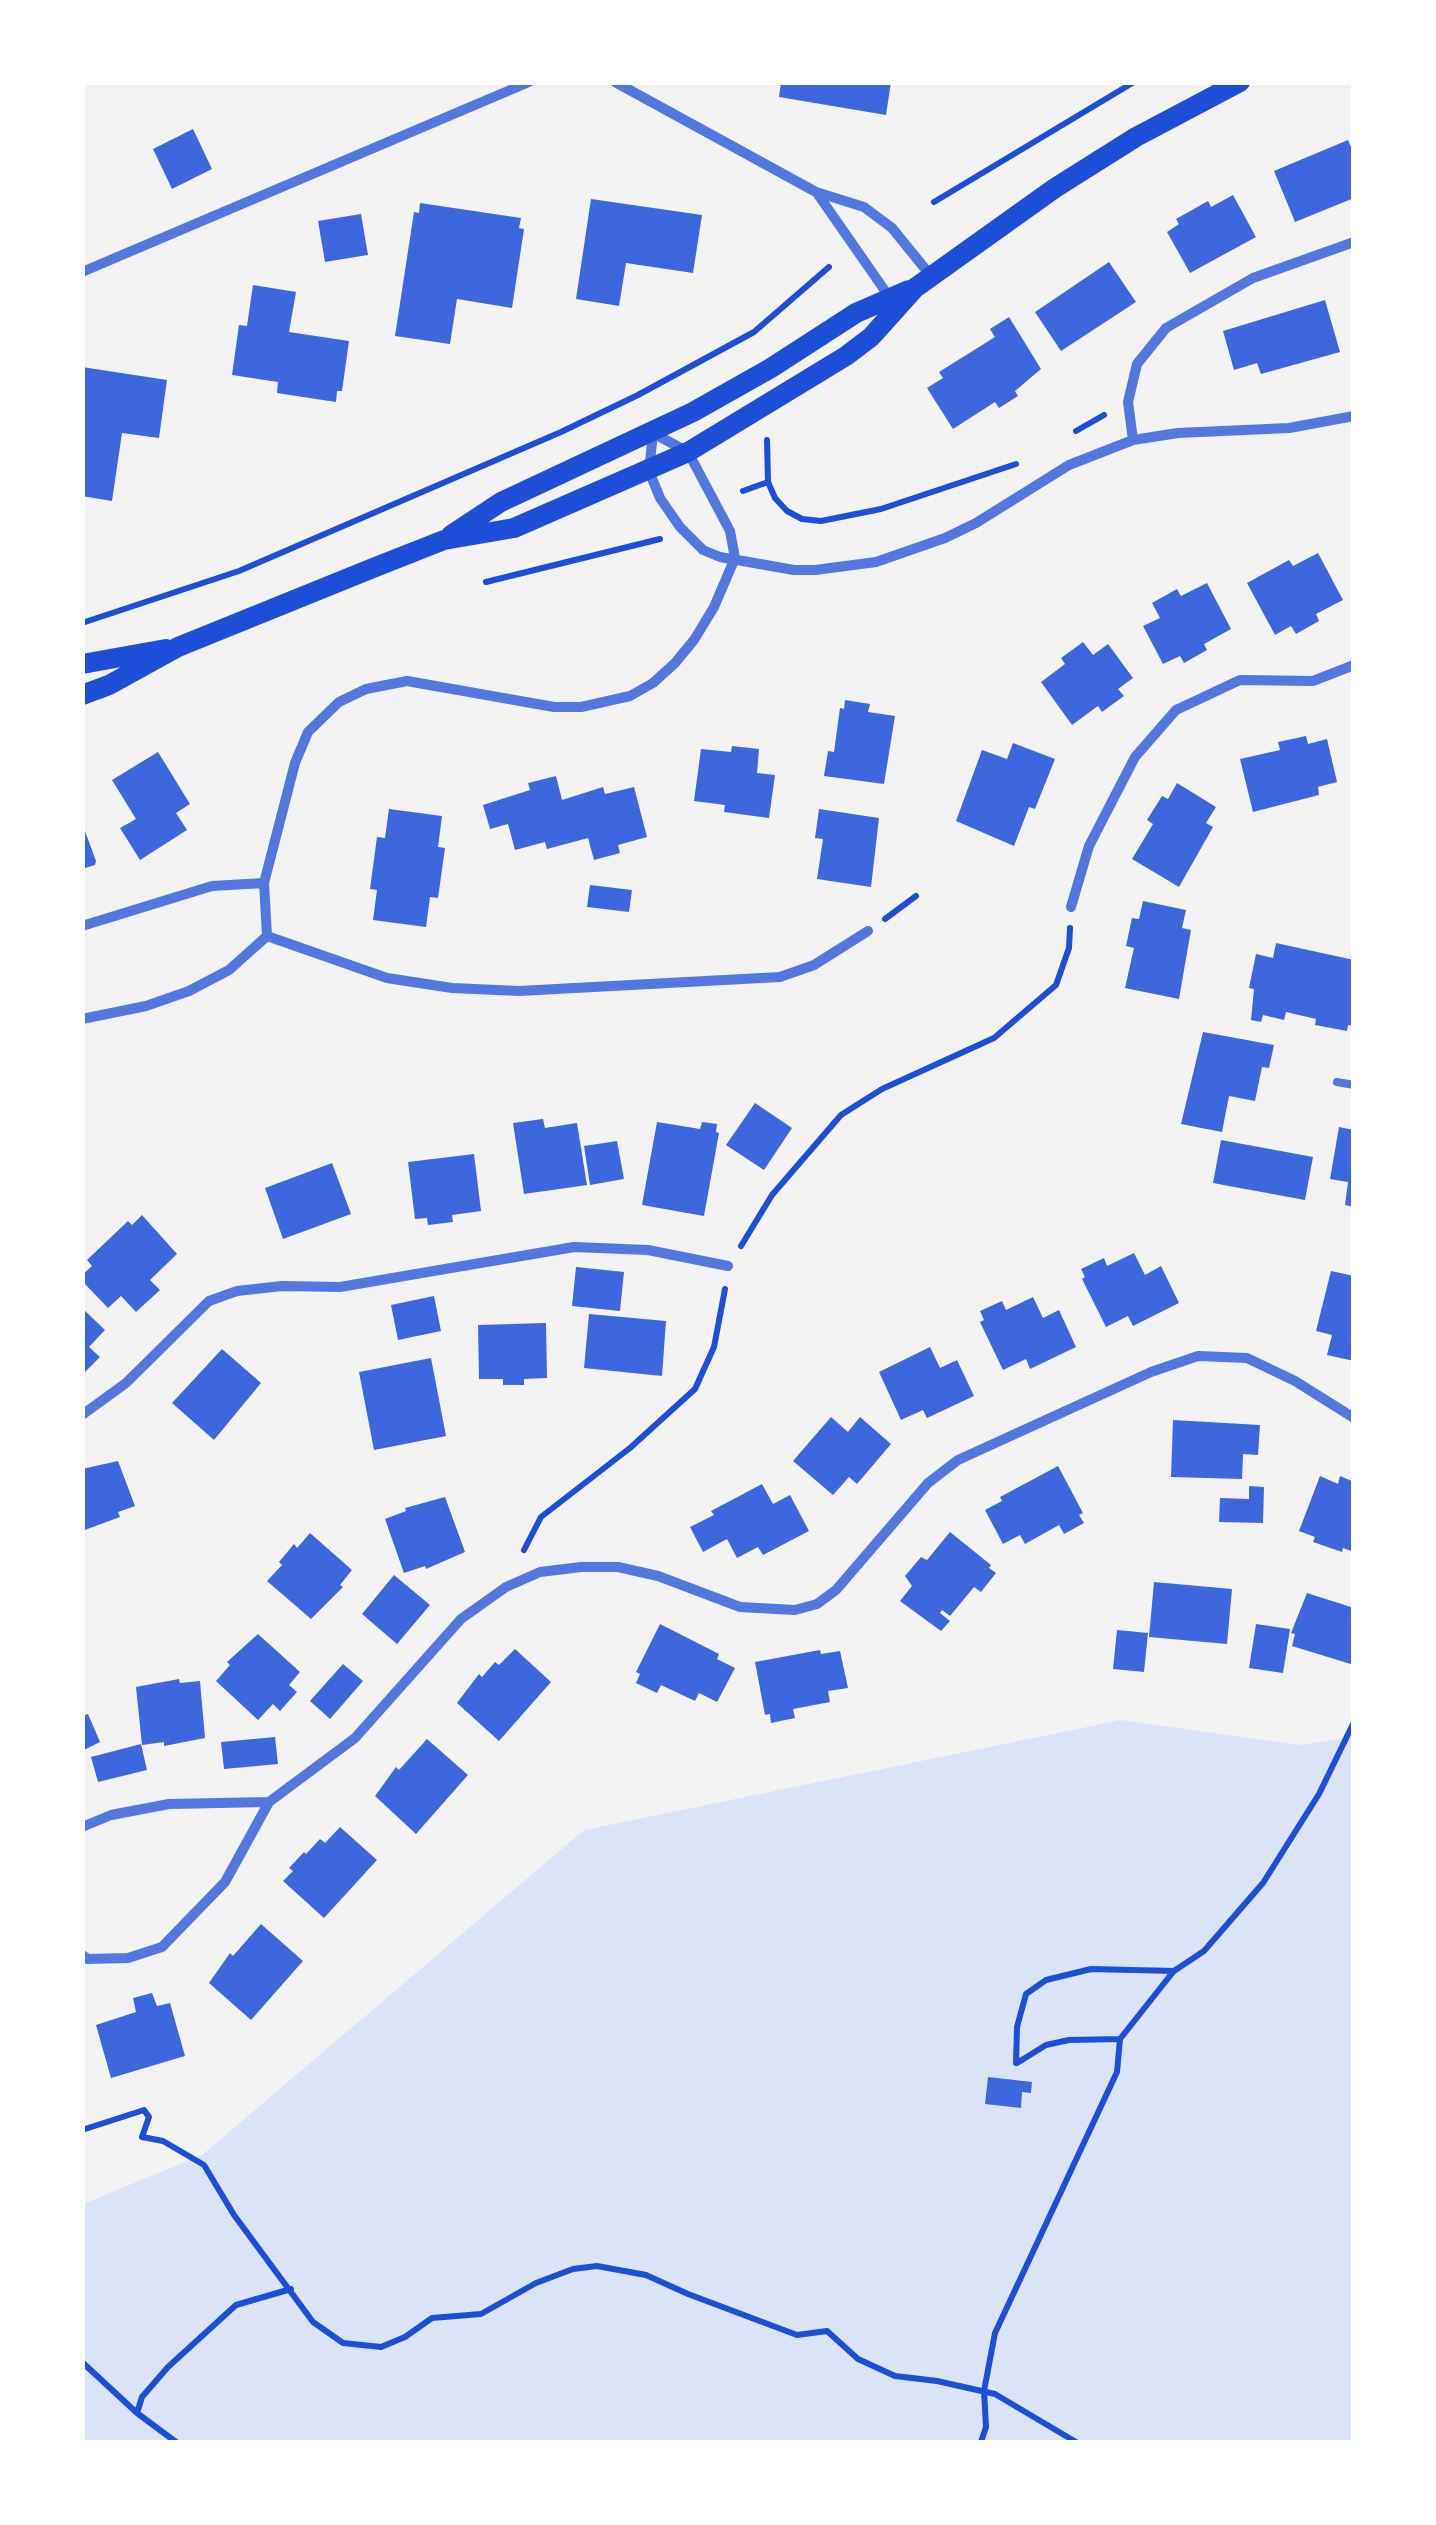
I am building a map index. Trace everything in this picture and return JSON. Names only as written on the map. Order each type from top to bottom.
[{"type":"main road","points":[[82,695],[110,685],[178,647],[444,540],[514,528],[688,452],[846,356],[871,337],[893,304],[1083,170],[1240,82]]},
{"type":"main road","points":[[444,540],[500,502],[653,433],[771,368],[856,313],[893,304]]},
{"type":"main road","points":[[82,664],[178,647]]},
{"type":"street","points":[[82,272],[529,82]]},
{"type":"street","points":[[615,82],[816,192],[864,207],[880,219],[923,282]]},
{"type":"street","points":[[816,192],[893,304]]},
{"type":"street","points":[[1133,440],[1128,402],[1138,364],[1166,328],[1252,278],[1354,242]]},
{"type":"street","points":[[267,936],[264,883],[295,762],[308,732],[339,702],[366,689],[406,682],[581,708],[630,696],[653,684],[694,640],[735,558],[730,531],[688,452],[653,433],[648,471],[660,498],[703,550],[720,558],[735,558],[784,569],[815,570],[893,557],[946,538],[1068,465],[1133,440],[1178,433],[1289,428],[1354,416]]},
{"type":"street","points":[[1071,907],[1089,846],[1135,757],[1176,710],[1240,680],[1313,680],[1354,665]]},
{"type":"street","points":[[82,926],[212,886],[264,883]]},
{"type":"street","points":[[267,936],[387,978],[452,988],[519,991],[780,978],[814,964],[868,931]]},
{"type":"street","points":[[82,1019],[146,1006],[189,991],[228,970],[267,936]]},
{"type":"street","points":[[82,1415],[126,1383],[209,1300],[237,1291],[282,1286],[340,1287],[402,1279],[574,1247],[648,1250],[728,1266]]},
{"type":"street","points":[[82,1956],[128,1958],[162,1947],[225,1882],[269,1802],[356,1738],[460,1619],[506,1587],[540,1572],[582,1566],[618,1568],[658,1576],[740,1608],[795,1610],[818,1604],[836,1590],[928,1483],[958,1460],[1152,1372],[1198,1356],[1246,1358],[1294,1381],[1354,1418]]},
{"type":"street","points":[[82,1827],[111,1814],[169,1804],[269,1802]]},
{"type":"lane","points":[[1337,1082],[1354,1085]]},
{"type":"path","points":[[934,202],[1134,82]]},
{"type":"path","points":[[82,624],[239,571],[623,402],[754,332],[828,267]]},
{"type":"path","points":[[1063,438],[1128,402]]},
{"type":"path","points":[[768,424],[768,482],[775,498],[786,511],[821,521],[881,508],[1015,465],[1031,456]]},
{"type":"path","points":[[742,490],[768,482]]},
{"type":"path","points":[[486,582],[661,538]]},
{"type":"path","points":[[868,931],[916,896]]},
{"type":"path","points":[[506,1587],[541,1517],[630,1448],[695,1389],[714,1347],[728,1266],[772,1195],[841,1115],[882,1089],[994,1038],[1056,985],[1070,948],[1071,907]]},
{"type":"path","points":[[981,2442],[986,2426],[984,2391],[995,2333],[1117,2072],[1120,2039],[1174,1971],[1204,1951],[1262,1884],[1318,1794],[1354,1722]]},
{"type":"path","points":[[1120,2039],[1058,2042],[1016,2064],[1016,2027],[1026,1994],[1046,1980],[1091,1969],[1174,1971]]},
{"type":"path","points":[[82,2130],[144,2110],[149,2118],[142,2137],[163,2141],[204,2165],[234,2215],[313,2322],[342,2344],[381,2348],[432,2318],[482,2314],[536,2284],[573,2269],[598,2266],[646,2274],[797,2335],[826,2331],[858,2359],[895,2376],[938,2380],[994,2394],[1076,2442]]},
{"type":"path","points":[[136,2413],[142,2397],[168,2367],[236,2305],[291,2290]]},
{"type":"path","points":[[82,2362],[136,2413],[176,2442]]},
{"type":"shaded area","points":[[1121,1720],[1300,1745],[1353,1737],[1353,2442],[83,2442],[83,2204],[202,2155],[584,1830]]},
{"type":"building","points":[[781,82],[891,82],[886,115],[779,97]]},
{"type":"building","points":[[193,129],[212,169],[172,189],[153,149]]},
{"type":"building","points":[[1348,140],[1354,154],[1354,198],[1295,222],[1274,171]]},
{"type":"building","points":[[1233,195],[1256,237],[1190,273],[1167,232],[1179,224],[1176,219],[1208,201],[1211,207]]},
{"type":"building","points":[[591,199],[702,215],[693,273],[626,263],[619,306],[576,299]]},
{"type":"building","points":[[420,203],[521,218],[519,228],[524,229],[512,308],[457,299],[450,344],[395,336],[414,212],[419,213]]},
{"type":"building","points":[[361,214],[368,255],[325,262],[318,221]]},
{"type":"building","points":[[1109,262],[1136,302],[1061,351],[1035,312]]},
{"type":"building","points":[[253,285],[296,292],[289,332],[349,341],[342,391],[337,391],[336,402],[277,393],[278,382],[232,375],[239,325],[247,326]]},
{"type":"building","points":[[1325,300],[1340,352],[1261,374],[1257,363],[1234,370],[1223,331]]},
{"type":"building","points":[[1009,317],[1041,369],[1015,391],[1018,396],[999,408],[995,402],[953,429],[927,388],[943,378],[939,372],[995,337],[990,329]]},
{"type":"building","points":[[82,367],[167,380],[159,438],[122,433],[112,501],[82,496]]},
{"type":"building","points":[[1318,553],[1343,600],[1316,614],[1319,621],[1296,634],[1291,626],[1275,635],[1247,583],[1289,560],[1293,566]]},
{"type":"building","points":[[1207,583],[1231,629],[1204,644],[1207,650],[1184,663],[1180,656],[1163,664],[1143,626],[1160,618],[1152,603],[1177,589],[1181,596]]},
{"type":"building","points":[[1083,642],[1093,655],[1108,644],[1133,678],[1118,689],[1124,696],[1102,712],[1098,706],[1072,725],[1041,682],[1065,664],[1061,658]]},
{"type":"building","points":[[845,700],[870,704],[868,712],[895,716],[884,784],[824,776],[828,751],[834,752],[840,708],[844,709]]},
{"type":"building","points":[[1306,736],[1308,744],[1327,739],[1337,782],[1318,787],[1319,795],[1253,812],[1240,759],[1280,750],[1278,742]]},
{"type":"building","points":[[1013,743],[1055,759],[1035,809],[1029,807],[1014,846],[956,821],[982,750],[1007,759]]},
{"type":"building","points":[[732,746],[759,749],[757,773],[775,775],[769,818],[724,812],[725,805],[694,801],[701,749],[731,752]]},
{"type":"building","points":[[158,752],[190,804],[176,813],[187,830],[140,860],[120,828],[136,819],[112,780]]},
{"type":"building","points":[[556,776],[562,800],[603,787],[605,794],[634,787],[647,837],[618,845],[620,853],[594,860],[588,838],[547,849],[545,842],[515,850],[508,824],[490,829],[483,805],[530,790],[528,783]]},
{"type":"building","points":[[1177,783],[1216,807],[1206,823],[1213,827],[1179,887],[1132,859],[1153,824],[1147,820],[1162,796],[1168,799]]},
{"type":"building","points":[[389,809],[442,816],[438,847],[445,848],[438,898],[430,897],[426,927],[373,920],[377,890],[370,889],[377,837],[385,838]]},
{"type":"building","points":[[819,809],[879,818],[871,887],[817,879],[823,839],[815,838]]},
{"type":"building","points":[[82,823],[96,861],[82,869]]},
{"type":"building","points":[[590,885],[632,890],[629,912],[587,907]]},
{"type":"building","points":[[1143,901],[1186,910],[1182,928],[1191,930],[1179,999],[1125,988],[1134,948],[1126,946],[1132,918],[1139,919]]},
{"type":"building","points":[[1276,943],[1354,960],[1354,1026],[1348,1025],[1347,1031],[1315,1025],[1316,1019],[1286,1012],[1284,1020],[1263,1015],[1261,1022],[1251,1020],[1254,989],[1249,988],[1256,954],[1273,958]]},
{"type":"building","points":[[1203,1032],[1274,1045],[1269,1068],[1262,1067],[1255,1101],[1229,1096],[1222,1132],[1181,1124]]},
{"type":"building","points":[[755,1103],[792,1128],[764,1170],[726,1145]]},
{"type":"building","points":[[543,1119],[545,1128],[577,1123],[587,1185],[524,1194],[513,1123]]},
{"type":"building","points":[[657,1122],[700,1129],[702,1122],[717,1124],[719,1133],[704,1216],[642,1205]]},
{"type":"building","points":[[1339,1127],[1354,1130],[1354,1207],[1345,1205],[1348,1182],[1330,1179]]},
{"type":"building","points":[[1221,1140],[1313,1157],[1305,1200],[1213,1183]]},
{"type":"building","points":[[617,1141],[624,1179],[590,1185],[584,1146]]},
{"type":"building","points":[[474,1154],[481,1211],[452,1215],[453,1222],[428,1225],[427,1218],[415,1219],[408,1162]]},
{"type":"building","points":[[332,1163],[351,1214],[283,1239],[265,1188]]},
{"type":"building","points":[[142,1215],[177,1254],[150,1280],[160,1290],[136,1312],[121,1296],[108,1308],[82,1281],[82,1275],[92,1266],[87,1260],[128,1221],[132,1225]]},
{"type":"building","points":[[1134,1253],[1145,1275],[1161,1266],[1179,1303],[1133,1326],[1128,1316],[1106,1327],[1082,1279],[1085,1277],[1081,1269],[1104,1258],[1107,1266]]},
{"type":"building","points":[[576,1267],[624,1272],[620,1311],[572,1306]]},
{"type":"building","points":[[1331,1271],[1354,1276],[1354,1361],[1327,1355],[1332,1335],[1316,1331]]},
{"type":"building","points":[[434,1296],[441,1331],[398,1340],[391,1305]]},
{"type":"building","points":[[1033,1297],[1043,1318],[1059,1310],[1076,1347],[1030,1369],[1026,1359],[1003,1370],[980,1322],[984,1320],[980,1311],[1002,1301],[1006,1310]]},
{"type":"building","points":[[82,1308],[105,1330],[89,1347],[100,1357],[82,1375]]},
{"type":"building","points":[[589,1314],[666,1321],[662,1376],[584,1368]]},
{"type":"building","points":[[546,1323],[547,1378],[524,1379],[524,1385],[503,1385],[503,1379],[479,1379],[478,1325]]},
{"type":"building","points":[[930,1347],[940,1368],[957,1360],[974,1396],[927,1418],[923,1410],[901,1420],[879,1372]]},
{"type":"building","points":[[222,1349],[261,1383],[214,1440],[172,1403]]},
{"type":"building","points":[[431,1358],[446,1436],[374,1450],[359,1372]]},
{"type":"building","points":[[831,1417],[848,1432],[860,1417],[891,1444],[857,1484],[849,1477],[833,1495],[793,1461]]},
{"type":"building","points":[[1173,1420],[1260,1425],[1258,1455],[1243,1454],[1242,1479],[1171,1477]]},
{"type":"building","points":[[118,1461],[135,1506],[118,1512],[120,1517],[82,1531],[82,1469]]},
{"type":"building","points":[[1058,1466],[1083,1513],[1079,1515],[1084,1523],[1064,1534],[1059,1525],[1025,1544],[1020,1535],[1003,1544],[985,1510],[1002,1501],[1000,1497]]},
{"type":"building","points":[[1320,1476],[1338,1484],[1340,1476],[1354,1482],[1354,1552],[1313,1542],[1315,1537],[1299,1531]]},
{"type":"building","points":[[762,1484],[773,1504],[790,1495],[809,1531],[763,1555],[758,1547],[737,1558],[727,1539],[703,1552],[690,1527]]},
{"type":"building","points":[[1249,1486],[1264,1487],[1263,1523],[1219,1522],[1220,1498],[1249,1499]]},
{"type":"building","points":[[445,1497],[465,1552],[426,1569],[425,1566],[404,1573],[385,1519],[406,1511],[405,1508]]},
{"type":"building","points":[[950,1532],[996,1573],[981,1592],[974,1587],[950,1616],[942,1610],[940,1613],[950,1621],[941,1631],[900,1601],[912,1586],[905,1576],[921,1557],[927,1560]]},
{"type":"building","points":[[310,1533],[352,1570],[340,1585],[343,1587],[311,1619],[267,1581],[294,1544],[297,1548]]},
{"type":"building","points":[[394,1575],[430,1605],[397,1644],[362,1614]]},
{"type":"building","points":[[1154,1582],[1232,1589],[1227,1644],[1149,1637]]},
{"type":"building","points":[[1307,1593],[1354,1608],[1354,1665],[1292,1646],[1295,1634],[1291,1633]]},
{"type":"building","points":[[660,1624],[719,1654],[717,1659],[735,1668],[717,1702],[699,1693],[695,1701],[661,1685],[657,1693],[636,1683],[640,1674],[636,1672]]},
{"type":"building","points":[[1256,1624],[1290,1629],[1283,1673],[1249,1668]]},
{"type":"building","points":[[1117,1630],[1148,1633],[1144,1672],[1113,1669]]},
{"type":"building","points":[[258,1634],[300,1672],[289,1685],[297,1692],[280,1711],[273,1704],[258,1720],[216,1681],[230,1665],[227,1662]]},
{"type":"building","points":[[515,1649],[551,1682],[499,1741],[457,1703],[479,1674],[482,1677],[495,1662],[499,1665]]},
{"type":"building","points":[[820,1650],[821,1654],[840,1651],[848,1688],[828,1691],[830,1702],[793,1709],[795,1718],[771,1723],[770,1714],[765,1715],[755,1662]]},
{"type":"building","points":[[343,1664],[363,1681],[330,1719],[310,1701]]},
{"type":"building","points":[[179,1679],[180,1683],[200,1681],[205,1738],[164,1746],[164,1742],[142,1745],[136,1687]]},
{"type":"building","points":[[88,1714],[100,1742],[82,1751],[82,1716]]},
{"type":"building","points":[[275,1737],[278,1764],[224,1769],[221,1742]]},
{"type":"building","points":[[427,1739],[468,1775],[416,1834],[375,1796],[396,1767],[399,1770]]},
{"type":"building","points":[[141,1744],[147,1770],[98,1782],[91,1757]]},
{"type":"building","points":[[340,1827],[377,1860],[324,1918],[283,1881],[304,1852],[320,1839],[325,1843]]},
{"type":"building","points":[[261,1924],[303,1961],[251,2020],[209,1983],[230,1953],[233,1956]]},
{"type":"building","points":[[152,1993],[157,2006],[170,2003],[185,2056],[111,2078],[96,2025],[136,2012],[133,1998]]},
{"type":"building","points":[[988,2077],[1032,2082],[1031,2093],[1022,2092],[1021,2108],[985,2104]]}]
